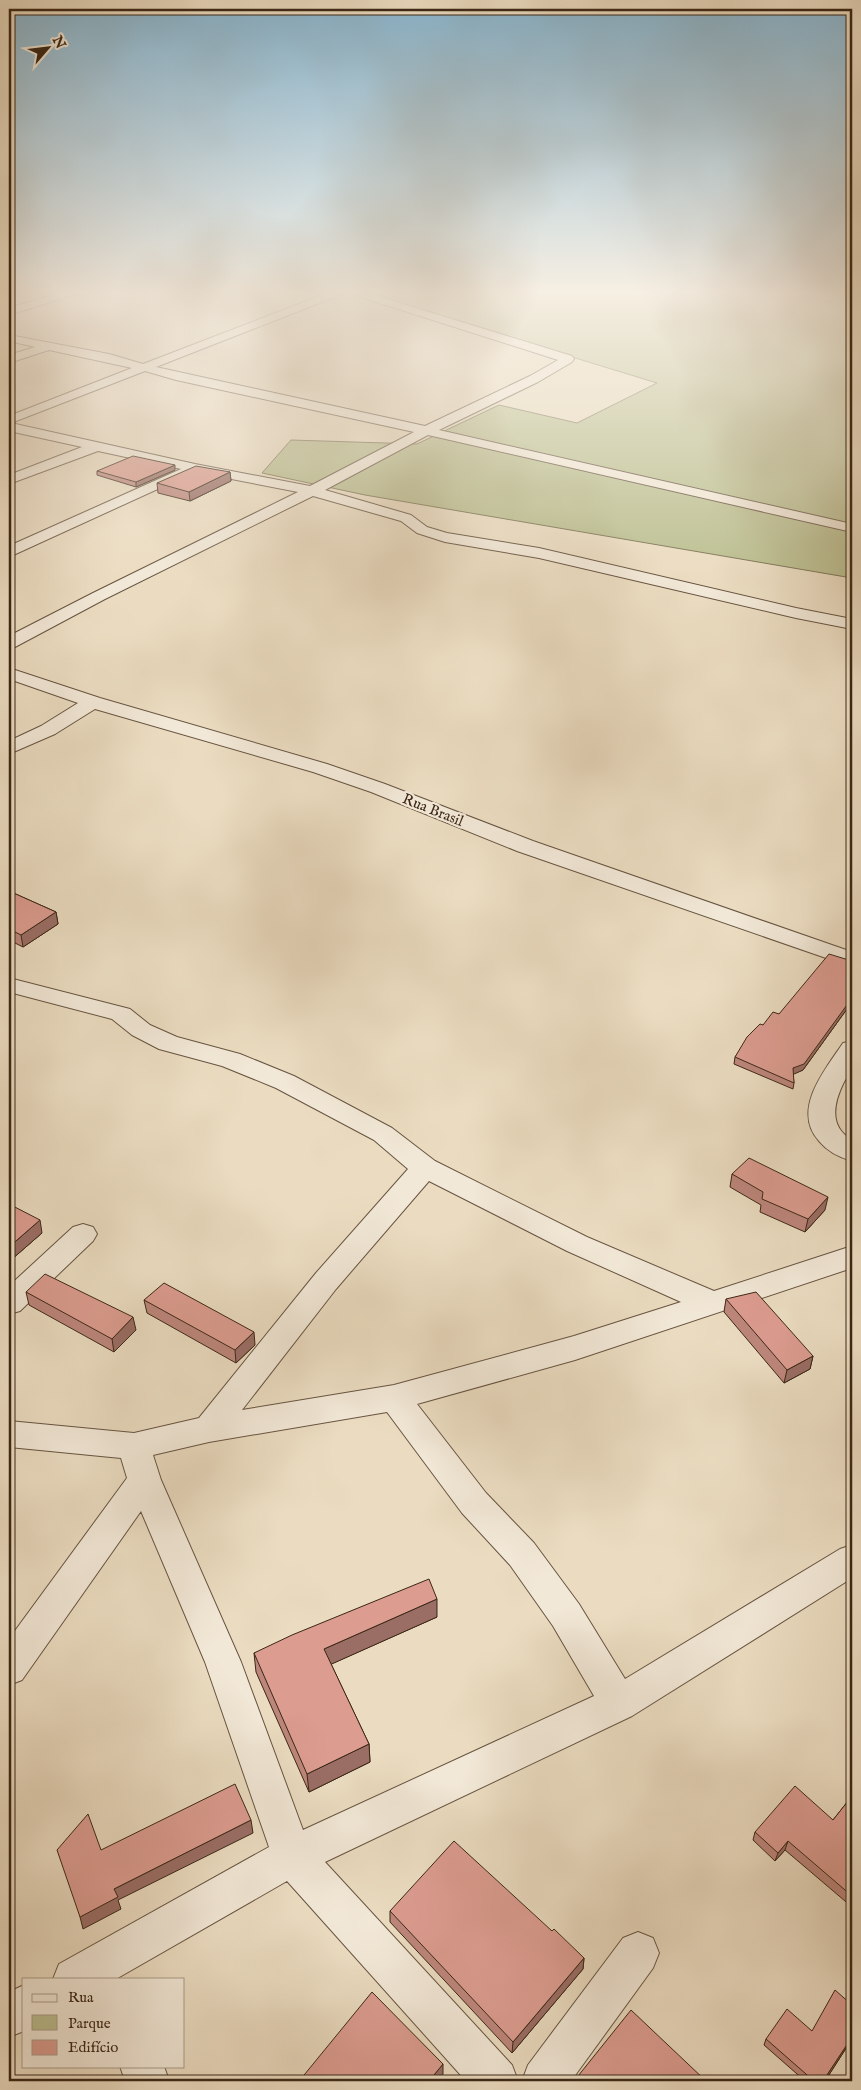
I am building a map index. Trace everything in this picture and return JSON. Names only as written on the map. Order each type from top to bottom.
[{"type":"street","points":[[9,420],[89,389]]},
{"type":"street","points":[[239,389],[852,528]]},
{"type":"street","points":[[9,643],[99,596],[312,491],[426,431],[514,389]]},
{"type":"street","points":[[9,427],[195,468],[312,491],[406,518],[486,535],[539,553],[796,613],[852,624]]},
{"type":"street","points":[[9,480],[98,446]]},
{"type":"street","points":[[9,552],[195,468]]},
{"type":"street","name":"Rua Brasil","points":[[9,673],[93,702],[320,768],[378,788],[534,849],[852,960]]},
{"type":"street","points":[[9,748],[48,730],[93,702]]},
{"type":"street","points":[[9,985],[121,1014],[141,1030],[168,1042],[231,1060],[285,1082],[341,1110],[383,1134],[425,1168],[577,1244],[712,1302]]},
{"type":"street","points":[[852,1049],[826,1091],[820,1111],[823,1127],[834,1142],[852,1152]]},
{"type":"street","points":[[209,1429],[326,1281],[425,1168]]},
{"type":"street","points":[[9,1303],[83,1234]]},
{"type":"street","points":[[9,1668],[139,1463],[209,1429],[394,1398],[575,1348],[852,1257]]},
{"type":"street","points":[[394,1398],[474,1503],[522,1554],[566,1616],[619,1702]]},
{"type":"street","points":[[9,1434],[139,1463]]},
{"type":"street","points":[[139,1463],[223,1662],[292,1856],[496,2081]]},
{"type":"street","points":[[78,1978],[115,1968],[292,1856],[619,1702],[852,1560]]},
{"type":"street","points":[[544,2081],[638,1953]]},
{"type":"street","points":[[9,2016],[22,2008]]},
{"type":"street","points":[[143,2068],[146,2081]]},
{"type":"green space","points":[[646,389],[852,389],[852,578],[365,495],[262,473],[291,440],[417,444],[499,405],[577,423]]},
{"type":"building","points":[[133,456],[175,465],[136,482],[97,471]]},
{"type":"building","points":[[196,466],[230,472],[189,492],[157,483]]},
{"type":"building","points":[[9,891],[56,912],[21,935],[9,929]]},
{"type":"building","points":[[829,954],[852,961],[852,998],[804,1064],[793,1068],[794,1083],[735,1057],[747,1037],[760,1024],[763,1025],[773,1012],[779,1014]]},
{"type":"building","points":[[749,1158],[828,1197],[808,1219],[762,1199],[763,1192],[732,1174]]},
{"type":"building","points":[[9,1204],[40,1220],[9,1247]]},
{"type":"building","points":[[45,1274],[133,1317],[112,1339],[26,1292]]},
{"type":"building","points":[[164,1283],[254,1332],[235,1350],[144,1300]]},
{"type":"building","points":[[756,1292],[813,1356],[787,1370],[726,1299]]},
{"type":"building","points":[[429,1579],[437,1599],[324,1649],[369,1744],[307,1774],[254,1653],[292,1635]]},
{"type":"building","points":[[235,1784],[251,1820],[114,1889],[118,1897],[80,1917],[57,1850],[88,1814],[101,1850]]},
{"type":"building","points":[[795,1786],[833,1820],[852,1796],[852,1896],[788,1841],[778,1853],[755,1832]]},
{"type":"building","points":[[454,1841],[584,1958],[513,2042],[390,1911]]},
{"type":"building","points":[[835,1990],[852,2005],[852,2037],[823,2081],[814,2081],[766,2039],[787,2009],[812,2031]]},
{"type":"building","points":[[372,1992],[443,2064],[429,2081],[301,2081],[300,2080]]},
{"type":"building","points":[[631,2010],[706,2081],[574,2081]]}]
